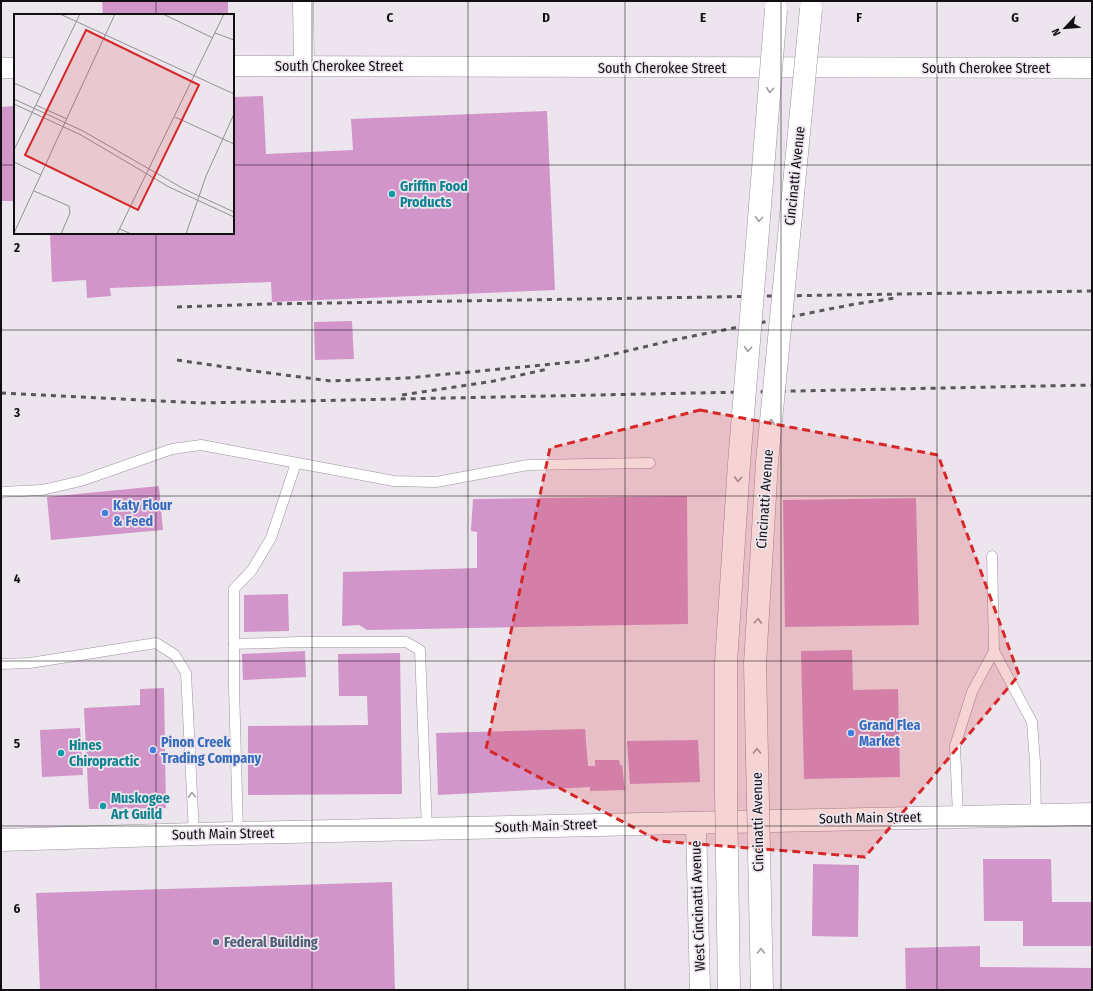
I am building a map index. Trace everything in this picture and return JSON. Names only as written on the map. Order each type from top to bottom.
[{"type":"street","points":[[303,1],[304,65]]},
{"type":"street","name":"Cincinatti Avenue","points":[[729,990],[726,663],[739,456],[776,9]]},
{"type":"street","name":"Cincinatti Avenue","points":[[762,990],[755,664],[767,462],[811,9]]},
{"type":"street","name":"South Cherokee Street","points":[[234,66],[1092,68]]},
{"type":"street","points":[[1,68],[14,68]]},
{"type":"street","name":"South Main Street","points":[[1,840],[696,822],[1092,814]]},
{"type":"street","name":"West Cincinatti Avenue","points":[[696,822],[700,990]]},
{"type":"lane","points":[[1,492],[42,490],[81,482],[172,449],[201,445],[394,481],[436,482],[528,465],[650,463]]},
{"type":"lane","points":[[238,833],[234,590],[252,570],[271,538],[296,463]]},
{"type":"lane","points":[[992,556],[994,651],[1032,722],[1036,762],[1036,816]]},
{"type":"lane","points":[[234,644],[298,642],[406,642],[420,650],[427,830]]},
{"type":"lane","points":[[1,664],[30,663],[156,643],[175,655],[186,673],[194,834]]},
{"type":"lane","points":[[958,816],[955,746],[972,692],[994,651]]},
{"type":"highlighted area","points":[[700,410],[938,455],[1019,675],[865,857],[659,841],[486,749],[550,448]]},
{"type":"building","points":[[102,1],[228,1],[228,14],[103,14]]},
{"type":"building","name":"Griffin Food Products","points":[[263,96],[266,154],[353,150],[351,119],[547,111],[555,290],[272,302],[271,282],[110,288],[111,296],[87,298],[86,280],[52,282],[50,234],[234,234],[234,97]]},
{"type":"building","points":[[14,106],[14,201],[1,201],[1,107]]},
{"type":"building","points":[[352,321],[354,359],[315,360],[314,322]]},
{"type":"building","name":"Katy Flour & Feed","points":[[159,486],[163,530],[51,540],[47,497]]},
{"type":"building","points":[[687,496],[688,624],[367,630],[359,625],[342,626],[343,572],[477,568],[477,532],[471,531],[473,499]]},
{"type":"building","points":[[916,498],[919,625],[785,627],[783,500]]},
{"type":"building","points":[[288,594],[289,631],[244,632],[244,595]]},
{"type":"building","name":"Grand Flea Market","points":[[852,650],[853,690],[898,689],[900,777],[804,779],[801,651]]},
{"type":"building","points":[[305,651],[306,677],[243,680],[242,654]]},
{"type":"building","points":[[400,653],[402,794],[248,795],[248,726],[368,725],[367,696],[339,696],[338,654]]},
{"type":"building","points":[[164,688],[166,808],[89,809],[84,708],[140,705],[140,689]]},
{"type":"building","name":"Hines Chiropractic","points":[[80,728],[83,775],[42,777],[40,730]]},
{"type":"building","points":[[585,729],[588,766],[595,766],[595,760],[619,760],[620,765],[622,765],[625,790],[590,791],[590,787],[438,795],[436,733]]},
{"type":"building","points":[[698,740],[700,782],[630,784],[627,741]]},
{"type":"building","points":[[983,859],[1051,859],[1052,902],[1092,902],[1092,946],[1023,946],[1023,921],[984,921]]},
{"type":"building","points":[[813,864],[859,865],[858,937],[812,936]]},
{"type":"building","name":"Federal Building","points":[[392,882],[395,990],[40,990],[36,893]]},
{"type":"building","points":[[980,946],[980,967],[1092,968],[1092,990],[906,990],[905,948]]},
{"type":"railway","points":[[177,307],[267,304],[1092,291]]},
{"type":"railway","points":[[177,360],[331,381],[407,378],[584,361],[678,339],[855,304],[895,298]]},
{"type":"railway","points":[[402,395],[494,381],[548,369]]},
{"type":"railway","points":[[1,393],[201,403],[1092,385]]},
{"type":"place","name":"Griffin Food Products","points":[[392,194]]},
{"type":"place","name":"Katy Flour & Feed","points":[[105,513]]},
{"type":"place","name":"Grand Flea Market","points":[[851,733]]},
{"type":"place","name":"Pinon Creek Trading Company","points":[[153,750]]},
{"type":"place","name":"Hines Chiropractic","points":[[61,753]]},
{"type":"place","name":"Muskogee Art Guild","points":[[103,806]]},
{"type":"place","name":"Federal Building","points":[[216,942]]}]
